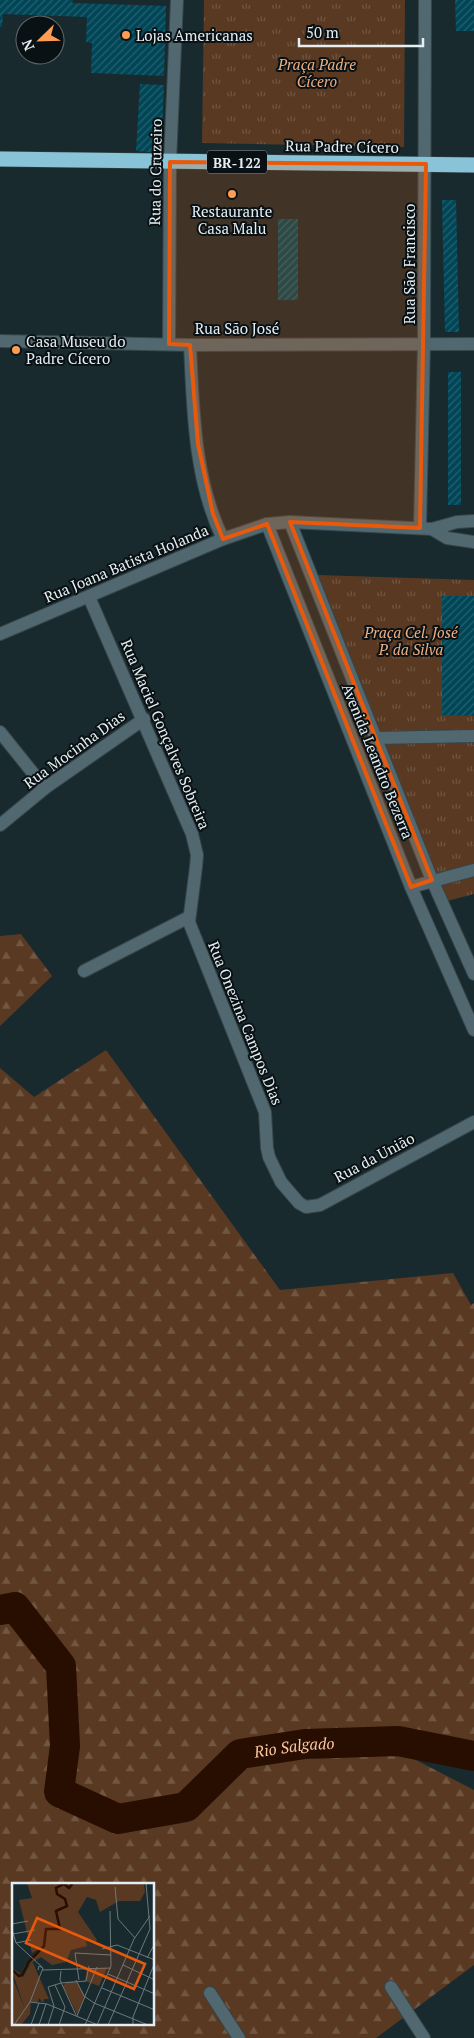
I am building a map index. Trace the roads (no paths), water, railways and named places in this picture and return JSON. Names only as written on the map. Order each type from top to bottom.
[{"type":"highway","name":"Rua Padre Cícero","points":[[0,159],[474,165]]},
{"type":"street","name":"Rua do Cruzeiro","points":[[169,344],[170,162],[176,0]]},
{"type":"street","name":"Rua São Francisco","points":[[425,0],[424,344],[426,528]]},
{"type":"street","name":"Rua São José","points":[[0,341],[169,344],[474,344]]},
{"type":"street","points":[[190,344],[194,410],[202,474],[213,514],[223,538]]},
{"type":"street","points":[[267,524],[290,522],[426,528],[474,521]]},
{"type":"street","name":"Avenida Leandro Bezerra","points":[[290,522],[432,880],[474,974]]},
{"type":"street","name":"Rua Joana Batista Holanda","points":[[0,634],[223,538],[267,524]]},
{"type":"street","name":"Avenida Leandro Bezerra","points":[[267,524],[410,887],[474,1030]]},
{"type":"street","points":[[426,528],[447,538],[474,542]]},
{"type":"street","name":"Rua Maciel Gonçalves Sobreira","points":[[89,597],[144,719],[195,845],[196,867],[189,917]]},
{"type":"street","name":"Rua Mocinha Dias","points":[[0,825],[45,788],[144,719]]},
{"type":"street","points":[[0,732],[45,788]]},
{"type":"street","points":[[376,738],[474,736]]},
{"type":"street","points":[[410,887],[474,870]]},
{"type":"street","points":[[84,971],[189,917]]},
{"type":"street","name":"Rua Onezina Campos Dias","points":[[189,917],[191,929],[265,1112],[267,1148],[270,1157],[281,1182],[290,1195]]},
{"type":"street","name":"Rua da União","points":[[290,1195],[306,1207],[320,1205],[474,1122]]},
{"type":"street","points":[[391,1987],[424,2038]]},
{"type":"street","points":[[210,1994],[239,2038]]},
{"type":"waterway","name":"Rio Salgado","points":[[0,1610],[15,1607],[61,1666],[65,1746],[59,1792],[118,1819],[186,1807],[240,1754],[305,1744],[398,1741],[474,1756]]},
{"type":"place","name":"Lojas Americanas","points":[[126,35]]},
{"type":"place","name":"Restaurante Casa Malu","points":[[232,194]]},
{"type":"place","name":"Casa Museu do Padre Cícero","points":[[16,350]]},
{"type":"park label","name":"Praça Padre Cícero","points":[[317,72]]},
{"type":"park label","name":"Praça Cel. José P. da Silva","points":[[411,640]]}]
